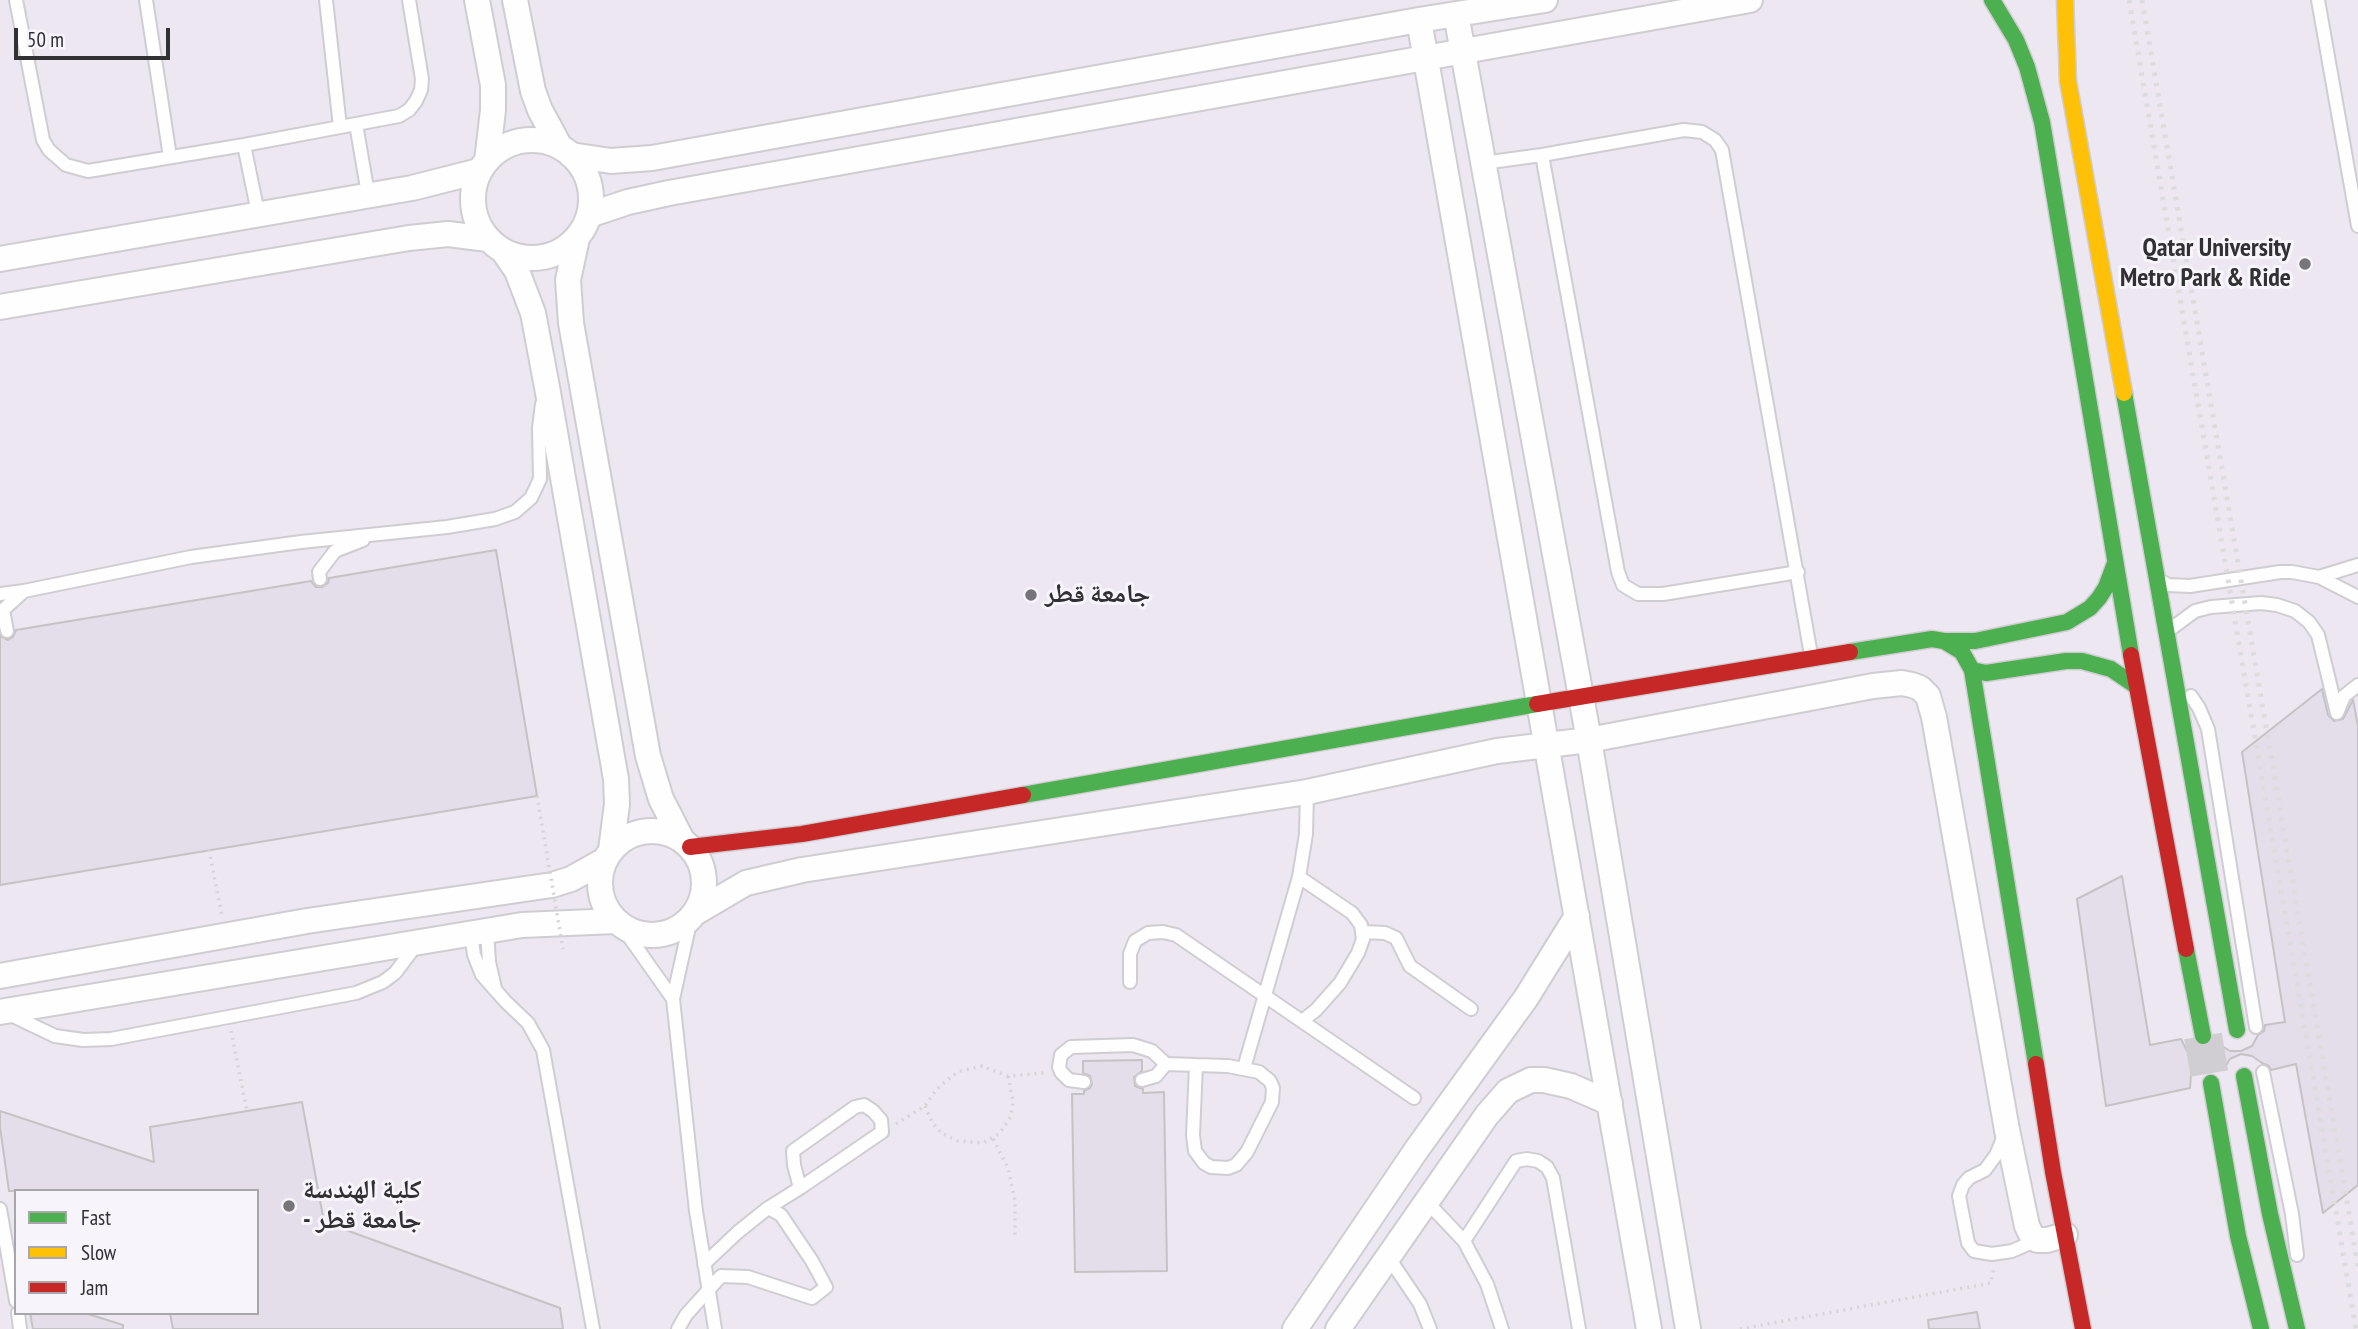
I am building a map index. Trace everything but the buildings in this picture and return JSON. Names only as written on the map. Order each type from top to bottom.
[{"type":"main road","points":[[1992,0],[2016,40],[2036,94],[2136,687],[2203,1036]]},
{"type":"main road","points":[[2065,0],[2068,81],[2237,1030]]},
{"type":"main road","points":[[686,843],[802,834],[1580,696],[1932,639],[1975,641],[2067,622],[2090,608],[2099,598],[2115,563]]},
{"type":"main road","points":[[1944,641],[1962,652],[1972,670],[2053,1172],[2082,1329]]},
{"type":"main road","points":[[1972,670],[1986,673],[2082,661],[2111,669],[2136,687]]},
{"type":"main road","points":[[2244,1076],[2270,1214],[2298,1329]]},
{"type":"main road","points":[[2211,1083],[2236,1223],[2260,1329]]},
{"type":"street","points":[[477,0],[493,85],[492,123],[483,166],[472,197],[473,210],[477,223],[496,245],[526,292],[533,313],[616,779],[617,804],[608,855],[601,870],[600,892],[603,902],[618,922],[640,934],[662,934],[683,926],[693,915],[746,883],[802,870],[1307,792],[1497,751],[1589,740],[1889,684],[1912,685],[1928,696],[1934,717],[2007,1129],[2027,1226],[2032,1236],[2038,1240],[2048,1240],[2065,1234]]},
{"type":"street","points":[[515,0],[533,90],[540,110],[565,151],[587,176],[592,202],[589,215],[577,238],[568,280],[571,323],[648,756],[661,799],[701,864],[704,874],[703,894],[693,915]]},
{"type":"street","points":[[0,259],[436,183],[483,166],[497,152],[521,141],[548,142],[565,151],[611,161],[652,158],[1419,20],[1545,0]]},
{"type":"street","points":[[589,215],[648,197],[1750,0]]},
{"type":"street","points":[[1456,14],[1589,740],[1688,1329]]},
{"type":"street","points":[[1419,20],[1649,1329]]},
{"type":"street","points":[[0,307],[418,236],[448,234],[496,245],[529,259],[543,258],[567,247],[577,238]]},
{"type":"street","points":[[1715,674],[1713,702],[1724,715]]},
{"type":"street","points":[[0,976],[307,920],[552,885],[571,879],[608,855],[619,842],[639,832],[661,831],[686,843]]},
{"type":"street","points":[[1295,1329],[1410,1160],[1526,998],[1577,916]]},
{"type":"street","points":[[2,1012],[419,941],[546,923],[618,922]]},
{"type":"street","points":[[1347,1325],[1427,1202],[1487,1115],[1508,1091],[1531,1080],[1544,1080],[1571,1086],[1610,1103]]},
{"type":"lane","points":[[16,0],[43,140],[56,158],[66,165],[88,171],[399,116],[409,110],[416,101],[422,79],[409,0]]},
{"type":"lane","points":[[146,0],[170,158]]},
{"type":"lane","points":[[326,0],[340,127]]},
{"type":"lane","points":[[2318,0],[2358,226]]},
{"type":"lane","points":[[356,124],[368,194]]},
{"type":"lane","points":[[1483,163],[1684,130],[1702,132],[1715,140],[1722,150],[1812,659]]},
{"type":"lane","points":[[244,145],[258,213]]},
{"type":"lane","points":[[1542,155],[1618,572],[1623,585],[1638,594],[1663,594],[1798,572]]},
{"type":"lane","points":[[0,594],[191,557],[495,519],[515,512],[531,498],[540,479],[539,428],[547,387]]},
{"type":"lane","points":[[320,579],[319,572],[335,551],[376,534]]},
{"type":"lane","points":[[2319,578],[2358,565]]},
{"type":"lane","points":[[2157,578],[2168,585],[2190,586],[2280,572],[2319,578],[2358,597]]},
{"type":"lane","points":[[7,631],[4,610],[24,591]]},
{"type":"lane","points":[[2166,635],[2195,611],[2211,607],[2277,604],[2295,611],[2309,622],[2318,635],[2337,713],[2344,696],[2358,685]]},
{"type":"lane","points":[[2175,683],[2193,698],[2208,729],[2256,1027]]},
{"type":"lane","points":[[1244,1068],[1299,877],[1306,834],[1307,792]]},
{"type":"lane","points":[[1299,877],[1352,913],[1363,932],[1362,946],[1350,969],[1328,997],[1302,1021]]},
{"type":"lane","points":[[693,915],[673,999],[704,1264],[715,1329]]},
{"type":"lane","points":[[618,922],[673,999]]},
{"type":"lane","points":[[1130,982],[1130,954],[1135,942],[1148,933],[1163,932],[1183,938],[1414,1098]]},
{"type":"lane","points":[[1363,932],[1385,933],[1396,937],[1410,965],[1471,1009]]},
{"type":"lane","points":[[479,933],[477,965],[496,991],[528,1023],[543,1050],[593,1329]]},
{"type":"lane","points":[[2,1012],[55,1036],[83,1040],[111,1039],[356,993],[395,973],[419,941]]},
{"type":"lane","points":[[1084,1082],[1069,1080],[1059,1067],[1061,1055],[1071,1047],[1133,1045],[1160,1056],[1166,1064]]},
{"type":"lane","points":[[1166,1064],[1220,1065],[1244,1068],[1259,1072],[1270,1081],[1273,1088],[1272,1102],[1243,1159],[1228,1168],[1204,1163],[1193,1143],[1196,1065]]},
{"type":"lane","points":[[1142,1080],[1156,1076],[1166,1064]]},
{"type":"lane","points":[[2263,1072],[2292,1214],[2298,1265]]},
{"type":"lane","points":[[704,1264],[768,1208],[800,1188],[882,1132],[881,1120],[873,1111],[864,1105],[855,1107],[793,1151],[800,1188]]},
{"type":"lane","points":[[2007,1129],[1996,1155],[1984,1171],[1969,1178],[1959,1196],[1968,1243],[1974,1251],[1996,1254],[2012,1251],[2038,1240]]},
{"type":"lane","points":[[1464,1241],[1516,1161],[1538,1161],[1547,1167],[1553,1178],[1579,1329]]},
{"type":"lane","points":[[1427,1202],[1464,1241],[1487,1284],[1502,1329]]},
{"type":"lane","points":[[678,1329],[686,1315],[721,1276],[748,1278],[812,1298],[826,1287],[781,1215],[768,1208]]},
{"type":"lane","points":[[0,1209],[14,1290]]},
{"type":"lane","points":[[1389,1258],[1420,1304],[1430,1329]]},
{"type":"lane","points":[[2298,1329],[2300,1285]]},
{"type":"path","points":[[537,796],[563,948]]},
{"type":"path","points":[[209,850],[214,873]]},
{"type":"path","points":[[882,1132],[925,1106],[936,1090],[961,1071],[982,1066],[1008,1076],[1061,1072]]},
{"type":"path","points":[[925,1106],[932,1122],[941,1133],[958,1141],[983,1143],[1000,1133],[1011,1116],[1013,1101],[1008,1076]]},
{"type":"path","points":[[993,1139],[1008,1168],[1015,1200],[1015,1236]]},
{"type":"path","points":[[1740,1329],[1992,1283],[1996,1254]]},
{"type":"shaded area","name":"جامعة قطر","points":[[0,0],[2358,0],[2358,1329],[0,1329]]},
{"type":"tunnel","points":[[2203,1036],[2211,1083]]},
{"type":"railway","points":[[2129,0],[2356,1329]]},
{"type":"railway","points":[[2142,0],[2358,1266]]},
{"type":"traffic: fast","points":[[1992,0],[2016,40],[2027,67],[2042,122],[2131,655]]},
{"type":"traffic: fast","points":[[2124,393],[2237,1030]]},
{"type":"traffic: fast","points":[[1944,641],[1975,641],[2067,622],[2090,608],[2099,598],[2115,563]]},
{"type":"traffic: fast","points":[[1850,652],[1932,639],[1944,641],[1962,652],[1972,670],[2036,1064]]},
{"type":"traffic: fast","points":[[1972,670],[1986,673],[2082,661],[2111,669],[2136,686]]},
{"type":"traffic: fast","points":[[1023,795],[1537,704]]},
{"type":"traffic: fast","points":[[2186,949],[2203,1036]]},
{"type":"traffic: fast","points":[[2244,1076],[2270,1214],[2297,1329]]},
{"type":"traffic: fast","points":[[2211,1083],[2238,1236],[2261,1329]]},
{"type":"traffic: slow","points":[[2065,0],[2068,81],[2124,393]]},
{"type":"traffic: jam","points":[[1537,704],[1850,652]]},
{"type":"traffic: jam","points":[[2131,655],[2186,949]]},
{"type":"traffic: jam","points":[[690,847],[802,834],[1023,795]]},
{"type":"traffic: jam","points":[[2036,1064],[2053,1172],[2083,1329]]},
{"type":"place","name":"Qatar University Metro Park & Ride","points":[[2305,264]]},
{"type":"place","name":"جامعة قطر","points":[[1031,595]]},
{"type":"place","name":"كلية الهندسة - جامعة قطر","points":[[289,1206]]}]
